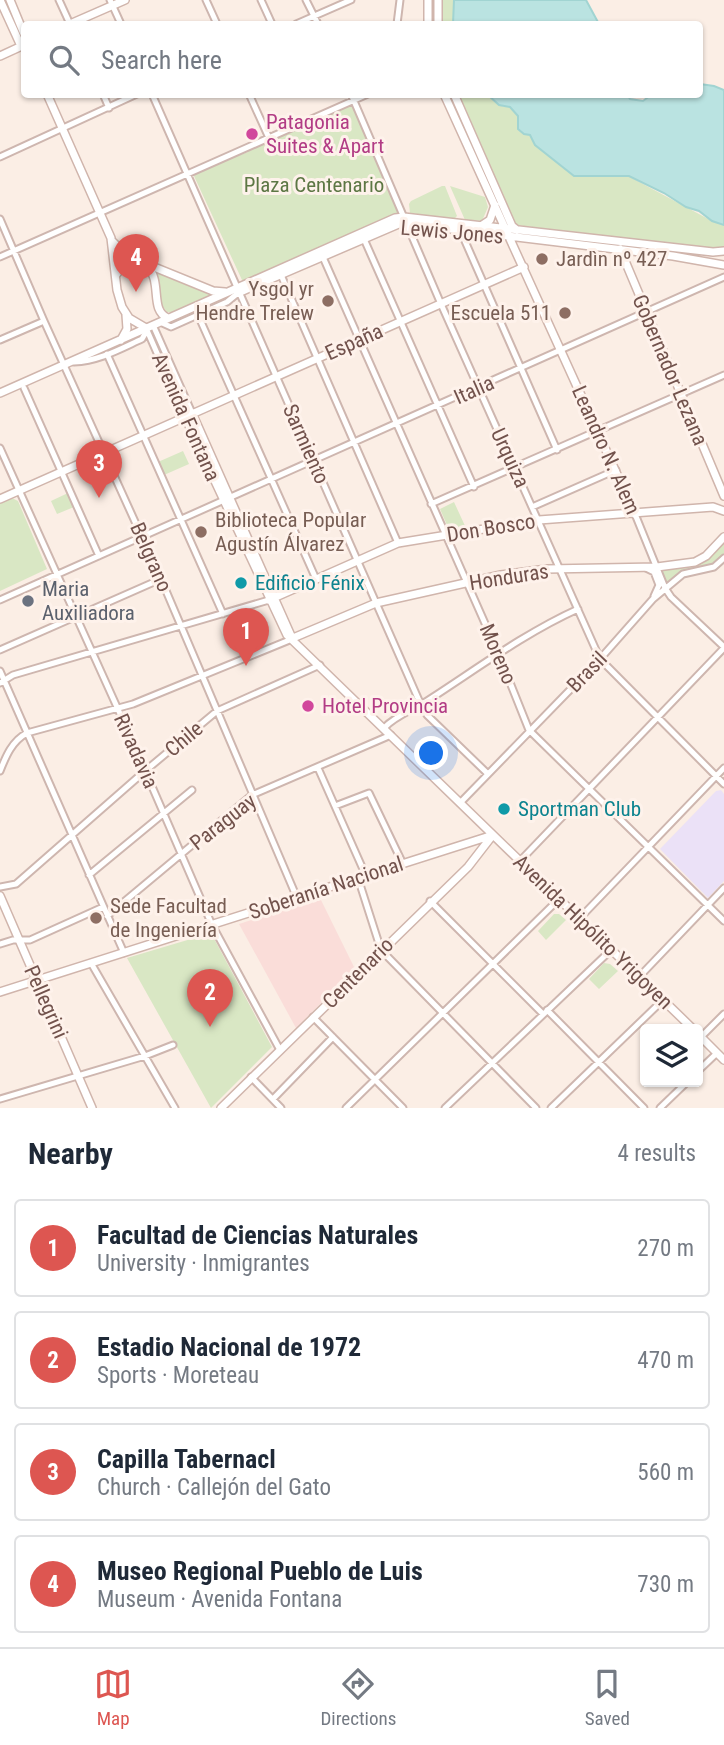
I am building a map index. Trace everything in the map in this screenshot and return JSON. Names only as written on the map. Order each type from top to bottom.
[{"type":"street","points":[[0,0],[21,42]]},
{"type":"street","points":[[10,0],[21,27]]},
{"type":"street","points":[[59,0],[69,21]]},
{"type":"street","points":[[76,21],[112,3],[125,0]]},
{"type":"street","points":[[206,0],[216,21]]},
{"type":"street","points":[[261,0],[271,21]]},
{"type":"street","points":[[306,0],[316,21]]},
{"type":"street","points":[[304,21],[352,0]]},
{"type":"street","points":[[397,21],[400,0]]},
{"type":"street","points":[[428,0],[428,21]]},
{"type":"street","points":[[438,0],[438,21]]},
{"type":"street","points":[[112,3],[120,21]]},
{"type":"street","points":[[0,56],[21,47]]},
{"type":"street","points":[[49,98],[111,238],[118,295],[126,314],[127,329],[109,353]]},
{"type":"street","points":[[105,98],[109,108]]},
{"type":"street","points":[[0,156],[129,98]]},
{"type":"street","name":"Sarmiento","points":[[154,98],[235,291],[314,461],[421,705],[427,715],[488,774]]},
{"type":"street","points":[[251,98],[269,138]]},
{"type":"street","points":[[0,257],[269,138],[351,98]]},
{"type":"street","name":"Urquiza","points":[[353,98],[441,304],[600,659],[724,784]]},
{"type":"street","points":[[446,98],[493,200],[490,220],[479,227]]},
{"type":"street","points":[[456,98],[512,226],[517,231]]},
{"type":"street","name":"Leandro N. Alem","points":[[493,200],[599,431],[665,588],[724,648]]},
{"type":"street","name":"Belgrano","points":[[0,219],[161,579],[297,898]]},
{"type":"street","name":"Lewis Jones","points":[[153,325],[405,220],[461,232],[510,237],[724,252]]},
{"type":"street","name":"Lewis Jones","points":[[153,325],[171,327],[227,302],[235,291],[281,275],[322,254],[405,220],[506,229],[724,264]]},
{"type":"street","points":[[461,232],[557,450]]},
{"type":"street","points":[[111,238],[123,252],[143,262],[213,290],[235,291]]},
{"type":"street","points":[[364,239],[474,486]]},
{"type":"street","name":"Gobernador Lezana","points":[[619,246],[723,492]]},
{"type":"street","points":[[724,252],[724,264]]},
{"type":"street","name":"Moreno","points":[[322,254],[499,655],[529,730],[724,921]]},
{"type":"street","points":[[116,275],[120,267],[127,262],[143,262]]},
{"type":"street","name":"Avenida Fontana","points":[[143,262],[151,269],[155,279],[158,308],[162,316],[168,318]]},
{"type":"street","name":"España","points":[[0,499],[524,267]]},
{"type":"street","points":[[281,275],[398,543]]},
{"type":"street","name":"Italia","points":[[0,600],[724,277]]},
{"type":"street","points":[[202,304],[198,315],[316,579]]},
{"type":"street","name":"Avenida Fontana","points":[[126,314],[133,322],[153,325],[188,415],[284,631],[493,835]]},
{"type":"street","points":[[0,340],[44,321]]},
{"type":"street","points":[[0,396],[153,325]]},
{"type":"street","points":[[0,396],[24,388],[67,365],[90,361],[142,339],[153,325]]},
{"type":"street","points":[[109,353],[223,614]]},
{"type":"street","points":[[431,504],[724,375]]},
{"type":"street","points":[[24,388],[99,556]]},
{"type":"street","name":"Rivadavia","points":[[0,448],[93,652],[212,925],[280,1050]]},
{"type":"street","points":[[533,507],[616,470]]},
{"type":"street","points":[[713,507],[723,492]]},
{"type":"street","name":"Don Bosco","points":[[272,599],[398,543],[539,520],[713,507],[724,511]]},
{"type":"street","name":"Honduras","points":[[293,638],[376,603],[527,570],[657,568],[701,559],[724,537]]},
{"type":"street","name":"Brasil","points":[[460,803],[600,659],[653,599],[683,574],[714,567],[724,558]]},
{"type":"street","points":[[646,568],[654,572],[659,585],[653,599]]},
{"type":"street","points":[[0,650],[161,579]]},
{"type":"street","points":[[2,681],[13,675],[272,599]]},
{"type":"street","points":[[384,728],[550,622],[578,609]]},
{"type":"street","points":[[0,771],[8,752],[27,733],[118,709],[203,677],[293,638]]},
{"type":"street","points":[[520,861],[724,648]]},
{"type":"street","name":"Chile","points":[[0,887],[16,884],[217,711],[320,665]]},
{"type":"street","points":[[0,671],[2,681],[124,953]]},
{"type":"street","name":"Paraguay","points":[[107,916],[252,795],[391,735]]},
{"type":"street","points":[[318,768],[362,877],[381,950],[536,1108]]},
{"type":"street","points":[[579,919],[724,768]]},
{"type":"street","points":[[89,875],[192,790]]},
{"type":"street","points":[[335,806],[369,793],[403,864]]},
{"type":"street","name":"Avenida Hipólito Yrigoyen","points":[[493,835],[688,1024]]},
{"type":"street","name":"Soberanía Nacional","points":[[0,992],[493,835]]},
{"type":"street","name":"Centenario","points":[[220,1108],[468,867],[493,835]]},
{"type":"street","points":[[639,977],[724,888]]},
{"type":"street","name":"Pellegrini","points":[[0,896],[92,1108]]},
{"type":"street","points":[[346,1108],[559,899]]},
{"type":"street","points":[[430,901],[644,1108]]},
{"type":"street","points":[[0,944],[30,940],[103,906]]},
{"type":"street","points":[[445,1108],[611,950]]},
{"type":"street","points":[[91,963],[175,1108]]},
{"type":"street","points":[[551,1108],[663,1000]]},
{"type":"street","points":[[703,1032],[724,1013]]},
{"type":"street","points":[[313,1017],[403,1108]]},
{"type":"street","points":[[272,1100],[333,1037]]},
{"type":"street","points":[[703,1040],[724,1060]]},
{"type":"street","points":[[0,1099],[145,1056],[173,1045]]},
{"type":"street","points":[[703,1066],[717,1053]]},
{"type":"street","points":[[251,1077],[281,1108]]},
{"type":"street","points":[[660,1108],[682,1087]]},
{"type":"shaded area","points":[[721,790],[724,794],[724,881],[708,898],[660,849],[716,791]]},
{"type":"shaded area","points":[[320,898],[355,969],[296,1028],[239,924]]},
{"type":"green space","points":[[443,0],[454,0],[453,21],[442,21]]},
{"type":"green space","points":[[459,98],[492,98],[500,105],[511,108],[535,145],[574,176],[628,176],[724,225],[724,247],[712,249],[516,225],[505,206]]},
{"type":"green space","name":"Plaza Centenario","points":[[348,105],[353,106],[399,209],[398,213],[246,281],[242,280],[194,176],[196,172],[248,152],[249,148]]},
{"type":"green space","points":[[445,186],[457,216],[454,219],[410,213],[411,201]]},
{"type":"green space","points":[[450,186],[485,197],[488,207],[482,221],[465,220]]},
{"type":"green space","points":[[152,268],[215,295],[175,312],[167,312],[160,303],[160,286]]},
{"type":"green space","points":[[183,451],[189,464],[164,475],[158,462]]},
{"type":"green space","points":[[68,493],[74,507],[57,514],[51,501]]},
{"type":"green space","points":[[12,498],[18,501],[47,569],[0,591],[0,503]]},
{"type":"green space","points":[[454,502],[466,528],[450,532],[440,509]]},
{"type":"green space","points":[[724,540],[724,555],[717,563],[688,570],[666,583],[662,573],[664,569],[697,564]]},
{"type":"green space","points":[[554,914],[559,914],[566,920],[546,940],[538,931]]},
{"type":"green space","points":[[211,933],[272,1047],[211,1108],[127,958]]},
{"type":"green space","points":[[604,963],[610,964],[618,971],[599,989],[589,979]]},
{"type":"water","points":[[454,0],[586,0],[597,21],[453,21]]},
{"type":"water","points":[[703,84],[724,90],[724,225],[629,176],[574,176],[535,145],[530,135],[518,129],[518,116],[510,107],[499,105],[491,98],[629,98],[643,101],[647,98],[703,98]]},
{"type":"place","name":"Patagonia Suites & Apart","points":[[252,134]]},
{"type":"place","name":"Jardìn nº 427","points":[[542,259]]},
{"type":"place","name":"Museo Regional Pueblo de Luis","points":[[136,292]]},
{"type":"place","name":"Ysgol yr Hendre Trelew","points":[[328,301]]},
{"type":"place","name":"Escuela 511","points":[[565,313]]},
{"type":"place","name":"Capilla Tabernacl","points":[[99,498]]},
{"type":"place","name":"Biblioteca Popular Agustín Álvarez","points":[[201,532]]},
{"type":"place","name":"Edificio Fénix","points":[[241,583]]},
{"type":"place","name":"Maria Auxiliadora","points":[[28,601]]},
{"type":"place","name":"Facultad de Ciencias Naturales","points":[[246,666]]},
{"type":"place","name":"Hotel Provincia","points":[[308,706]]},
{"type":"place","name":"Sportman Club","points":[[504,809]]},
{"type":"place","name":"Sede Facultad de Ingeniería","points":[[96,918]]},
{"type":"place","name":"Estadio Nacional de 1972","points":[[210,1027]]}]
